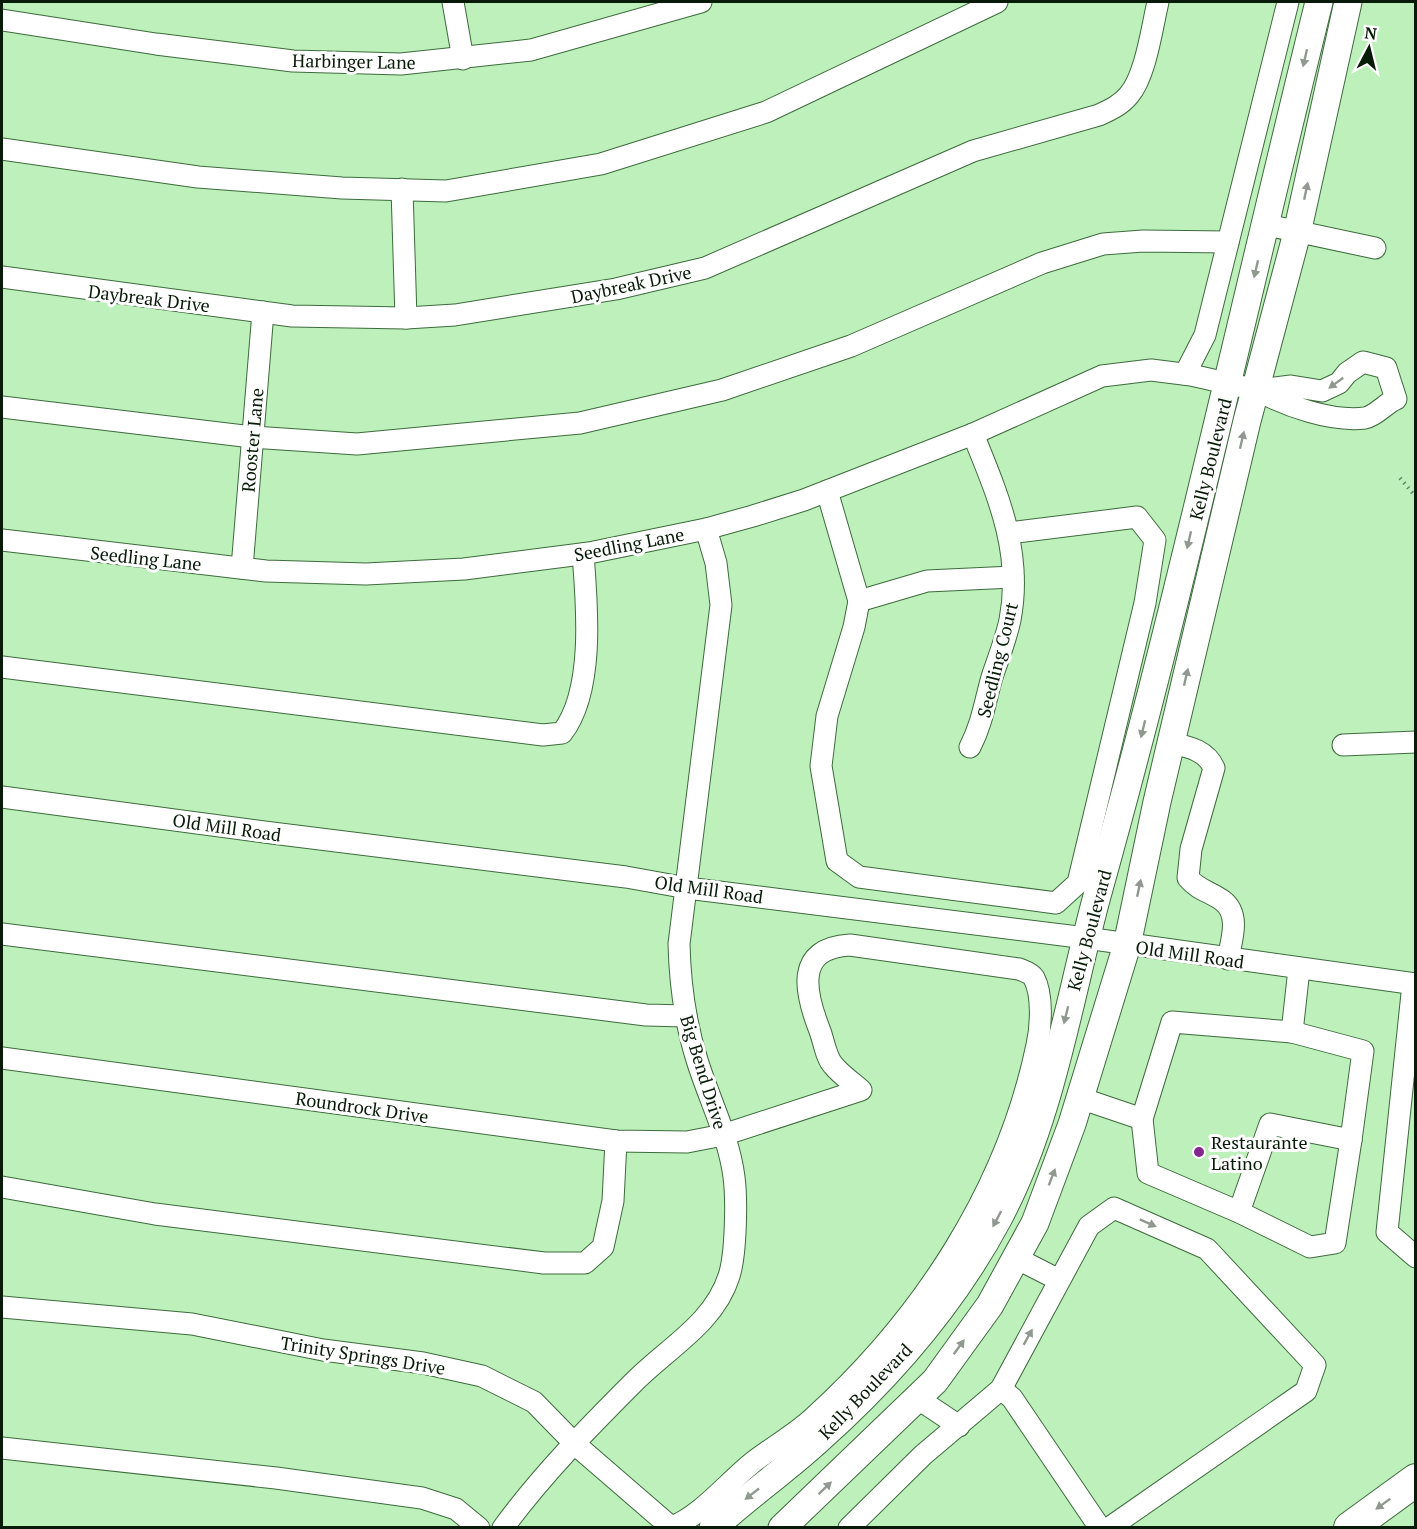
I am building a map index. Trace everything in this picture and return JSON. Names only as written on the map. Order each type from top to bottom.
[{"type":"highway","points":[[1350,1527],[1416,1480]]},
{"type":"main road","name":"Kelly Boulevard","points":[[713,1527],[819,1440],[890,1371],[953,1291],[998,1219],[1024,1160],[1045,1098],[1086,938],[1141,741],[1319,2]]},
{"type":"main road","name":"Kelly Boulevard","points":[[782,1527],[935,1381],[990,1305],[1035,1223],[1080,1098],[1126,945],[1247,421],[1297,233],[1348,2]]},
{"type":"main road","points":[[890,1371],[917,1398]]},
{"type":"street","points":[[453,2],[463,59]]},
{"type":"street","name":"Harbinger Lane","points":[[2,20],[156,44],[293,61],[392,64],[463,59],[531,50],[701,2]]},
{"type":"street","points":[[2,149],[198,177],[446,191],[601,164],[766,112],[997,2]]},
{"type":"street","name":"Daybreak Drive","points":[[2,277],[292,316],[406,318],[456,315],[548,301],[705,268],[973,151],[1099,115],[1116,107],[1131,93],[1142,66],[1158,2]]},
{"type":"street","points":[[1185,374],[1205,335],[1288,2]]},
{"type":"street","points":[[402,189],[406,318]]},
{"type":"street","points":[[1267,225],[1375,248]]},
{"type":"street","points":[[2,407],[252,436],[357,444],[580,423],[733,387],[851,346],[1042,263],[1103,244],[1143,241],[1228,242]]},
{"type":"street","name":"Rooster Lane","points":[[242,568],[263,312]]},
{"type":"street","points":[[1363,362],[1372,362],[1386,368],[1396,399],[1367,418],[1340,417],[1287,406],[1257,390],[1291,386],[1322,391],[1339,383],[1354,367],[1363,362]]},
{"type":"street","name":"Seedling Lane","points":[[2,540],[151,560],[314,574],[464,569],[583,554],[706,529],[827,491],[973,434],[1102,376],[1151,370],[1185,374],[1228,386],[1257,390]]},
{"type":"street","name":"Seedling Court","points":[[970,747],[981,726],[1010,621],[1012,577],[1009,533],[1004,512],[973,434]]},
{"type":"street","points":[[827,491],[859,601],[854,627],[827,716],[821,766],[837,861],[859,877],[1056,903],[1078,883],[1145,603],[1155,540],[1137,517],[1009,533]]},
{"type":"street","name":"Big Bend Drive","points":[[502,1527],[550,1468],[576,1445],[634,1382],[693,1331],[713,1306],[729,1276],[735,1234],[734,1177],[723,1134],[697,1060],[681,996],[679,944],[721,605],[716,563],[706,529]]},
{"type":"street","points":[[2,667],[543,735],[562,733],[573,719],[580,694],[588,620],[583,554]]},
{"type":"street","points":[[859,601],[927,581],[1012,577]]},
{"type":"street","points":[[1342,744],[1416,742]]},
{"type":"street","points":[[1171,743],[1199,751],[1209,758],[1214,768],[1191,849],[1188,878],[1197,889],[1224,902],[1233,914],[1234,929],[1228,959]]},
{"type":"street","name":"Old Mill Road","points":[[2,797],[626,877],[687,888],[1086,938],[1414,984]]},
{"type":"street","points":[[2,934],[646,1015],[686,1016]]},
{"type":"street","name":"Roundrock Drive","points":[[2,1059],[616,1141],[687,1142],[723,1134],[861,1090],[832,1064],[812,1011],[808,973],[816,957],[830,946],[850,945],[1019,969],[1034,978],[1042,1022],[1018,1115],[982,1201],[952,1255],[909,1316],[855,1377],[821,1410],[750,1465],[724,1491],[671,1527]]},
{"type":"street","points":[[1292,1032],[1299,969]]},
{"type":"street","points":[[1414,984],[1387,1232],[1416,1257]]},
{"type":"street","points":[[1172,1022],[1292,1032],[1364,1051],[1335,1244],[1310,1247],[1239,1212],[1149,1173],[1142,1119],[1172,1022]]},
{"type":"street","points":[[1080,1098],[1142,1119]]},
{"type":"street","points":[[1239,1212],[1270,1124],[1352,1140]]},
{"type":"street","points":[[2,1187],[155,1214],[544,1263],[585,1263],[603,1247],[613,1201],[616,1141]]},
{"type":"street","points":[[849,1527],[923,1455],[1000,1389],[1089,1226],[1114,1208],[1207,1249],[1315,1365],[1306,1391],[1109,1527]]},
{"type":"street","points":[[1016,1258],[1059,1280]]},
{"type":"street","name":"Trinity Springs Drive","points":[[2,1307],[192,1324],[323,1350],[423,1363],[482,1376],[534,1402],[576,1445],[671,1527]]},
{"type":"street","points":[[1000,1389],[1012,1398],[1100,1527]]},
{"type":"street","points":[[917,1398],[959,1426]]},
{"type":"street","points":[[2,1448],[276,1478],[422,1498],[456,1509],[479,1527]]},
{"type":"path","points":[[1400,478],[1416,497]]},
{"type":"place","name":"Restaurante Latino","points":[[1199,1152]]}]
